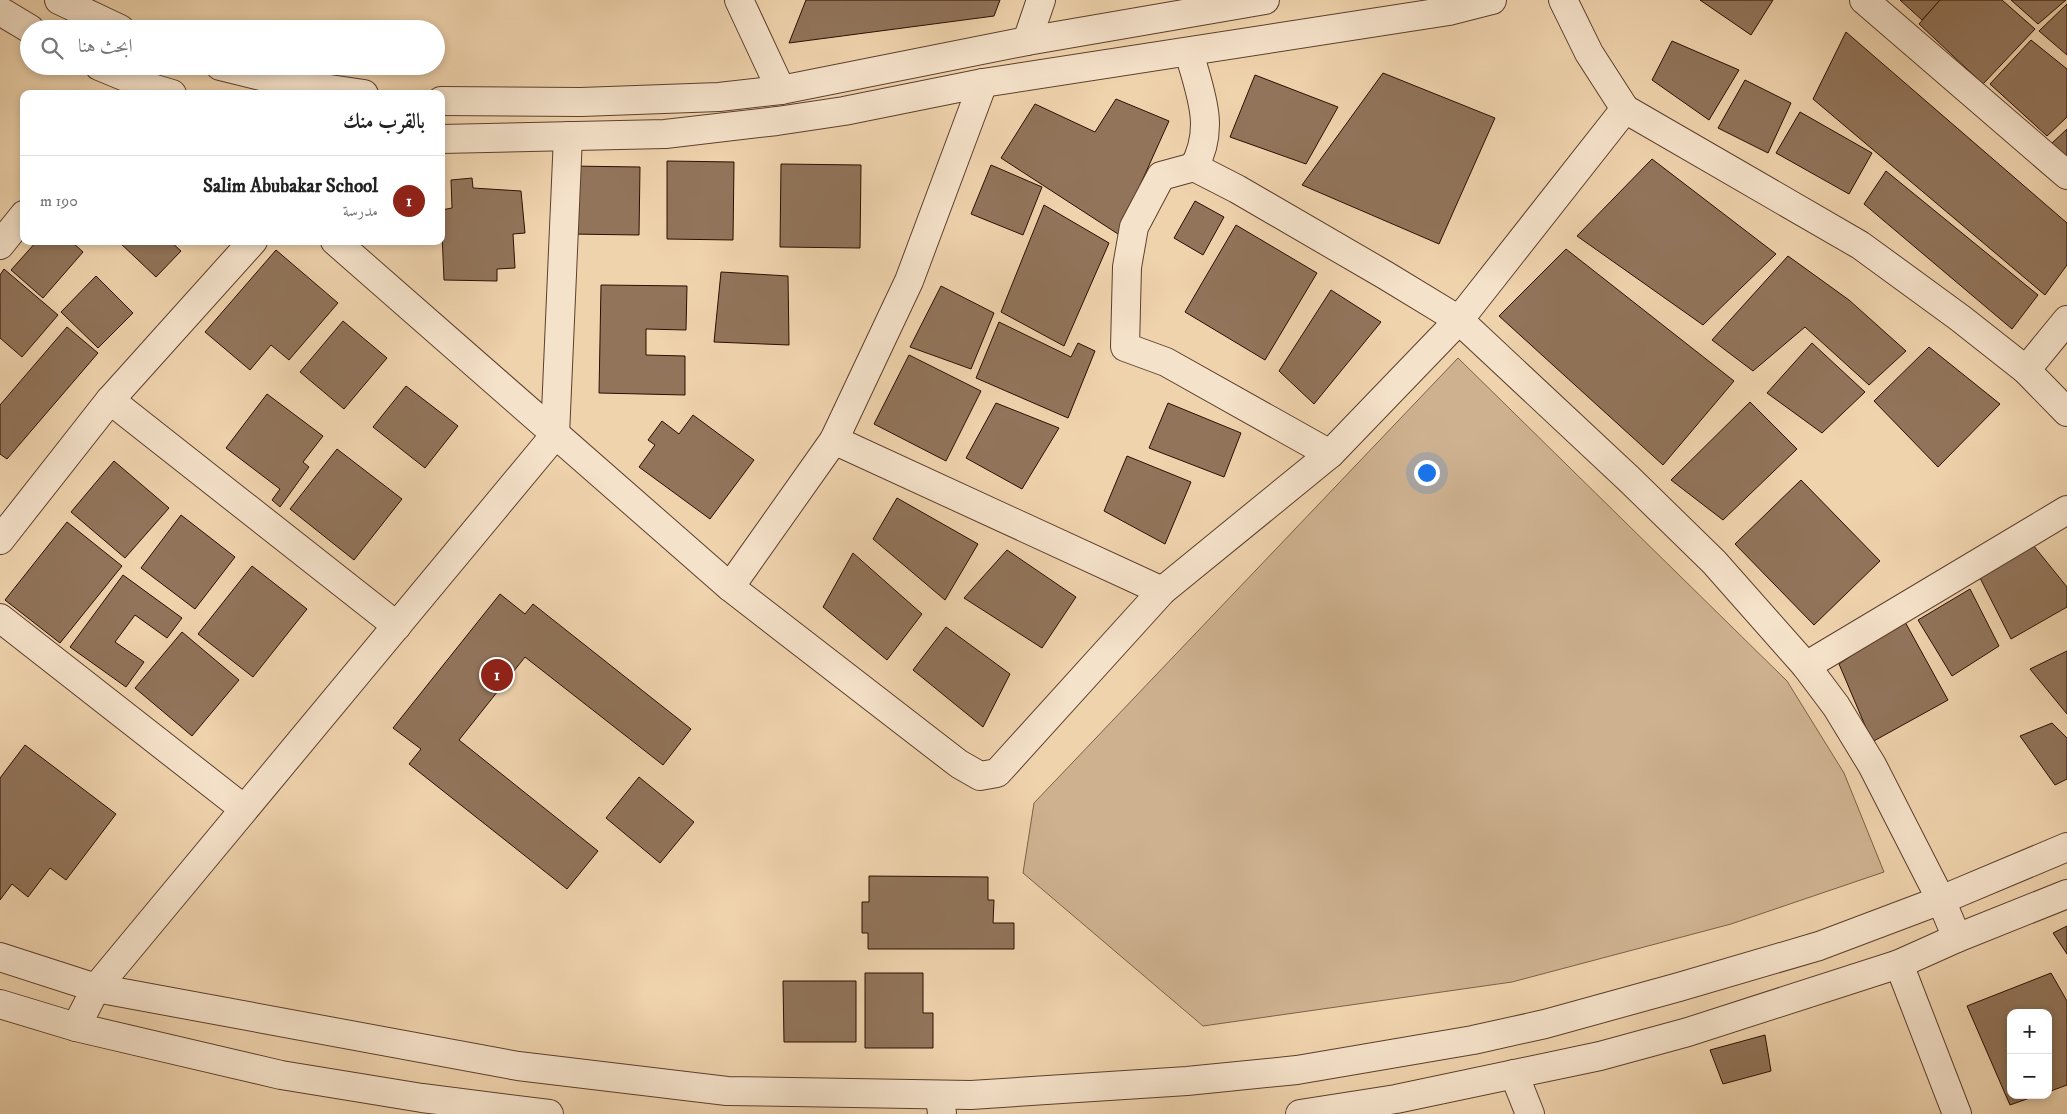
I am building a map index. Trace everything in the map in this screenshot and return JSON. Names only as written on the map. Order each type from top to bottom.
[{"type":"street","points":[[0,5],[6,0]]},
{"type":"street","points":[[59,0],[101,20]]},
{"type":"street","points":[[739,0],[781,90]]},
{"type":"street","points":[[1027,40],[1041,0]]},
{"type":"street","points":[[445,101],[580,102],[720,97],[781,90],[1027,40],[1265,0]]},
{"type":"street","points":[[445,138],[665,134],[777,122],[844,111],[983,83],[1449,10],[1492,0]]},
{"type":"street","points":[[1563,0],[1589,53],[1625,109],[1860,245],[1960,318],[2026,370],[2067,412]]},
{"type":"street","points":[[1864,0],[2067,175]]},
{"type":"street","points":[[0,11],[20,23]]},
{"type":"street","points":[[1189,52],[1206,121],[1205,140],[1194,167]]},
{"type":"street","points":[[119,75],[153,90]]},
{"type":"street","points":[[257,75],[289,83],[337,90]]},
{"type":"street","points":[[730,587],[834,440],[909,281],[983,83]]},
{"type":"street","points":[[340,245],[730,587],[959,764],[980,776],[997,773],[1162,591],[1330,454],[1459,320],[1625,109]]},
{"type":"street","points":[[76,1027],[96,988],[555,435],[568,136]]},
{"type":"street","points":[[1330,454],[1166,362],[1125,347],[1127,266],[1134,227],[1161,176],[1194,167],[1237,189],[1384,274],[1459,320],[1629,479],[1714,562],[1806,666],[1836,706],[1872,765],[1941,900],[1957,938]]},
{"type":"street","points":[[0,245],[20,220]]},
{"type":"street","points":[[0,540],[110,400],[249,245]]},
{"type":"street","points":[[2026,370],[2067,320]]},
{"type":"street","points":[[110,400],[397,626]]},
{"type":"street","points":[[834,440],[1162,591]]},
{"type":"street","points":[[1806,666],[2067,510]]},
{"type":"street","points":[[0,618],[244,809]]},
{"type":"street","points":[[0,958],[96,988],[518,1066],[727,1091],[941,1105],[971,1095],[1187,1081],[1297,1070],[1473,1040],[1545,1024],[1819,946],[1941,900],[2067,847]]},
{"type":"street","points":[[1300,1114],[1396,1099],[1600,1056],[1688,1032],[1899,964],[1957,938],[2067,894]]},
{"type":"street","points":[[1899,964],[1957,1114]]},
{"type":"street","points":[[0,1004],[76,1027],[281,1075],[422,1098],[549,1114]]},
{"type":"street","points":[[1514,1074],[1530,1114]]},
{"type":"shaded area","points":[[1458,358],[1787,681],[1844,773],[1884,872],[1731,924],[1512,982],[1203,1026],[1023,873],[1034,803]]},
{"type":"building","points":[[806,0],[1000,0],[994,16],[789,43]]},
{"type":"building","points":[[1700,0],[1773,0],[1751,35]]},
{"type":"building","points":[[1900,0],[1940,0],[1922,20]]},
{"type":"building","points":[[1940,0],[2002,0],[2035,29],[1983,84],[1919,24]]},
{"type":"building","points":[[2011,0],[2066,0],[2038,24]]},
{"type":"building","points":[[2067,4],[2067,55],[2039,31]]},
{"type":"building","points":[[1846,32],[2067,223],[2067,265],[2045,295],[1813,99]]},
{"type":"building","points":[[2031,40],[2067,69],[2067,117],[2047,136],[1990,84]]},
{"type":"building","points":[[1672,41],[1739,70],[1709,120],[1652,80]]},
{"type":"building","points":[[1383,73],[1495,118],[1439,244],[1302,185]]},
{"type":"building","points":[[1255,75],[1338,107],[1306,164],[1230,137]]},
{"type":"building","points":[[1745,80],[1791,103],[1768,153],[1718,128]]},
{"type":"building","points":[[1116,99],[1169,121],[1118,234],[1001,158],[1035,104],[1095,132]]},
{"type":"building","points":[[1800,112],[1872,153],[1849,194],[1776,153]]},
{"type":"building","points":[[2067,129],[2067,158],[2051,144]]},
{"type":"building","points":[[1652,159],[1776,254],[1703,325],[1577,236]]},
{"type":"building","points":[[667,161],[734,162],[733,240],[667,239]]},
{"type":"building","points":[[781,164],[861,165],[860,248],[780,247]]},
{"type":"building","points":[[991,165],[1042,187],[1023,235],[971,214]]},
{"type":"building","points":[[570,166],[640,167],[639,235],[569,234]]},
{"type":"building","points":[[1886,171],[2038,295],[2012,329],[1864,204]]},
{"type":"building","points":[[472,178],[473,188],[521,191],[525,233],[513,234],[515,268],[497,269],[497,281],[444,280],[442,245],[445,245],[445,209],[452,208],[451,180]]},
{"type":"building","points":[[1195,201],[1224,217],[1203,255],[1174,238]]},
{"type":"building","points":[[1044,205],[1109,243],[1064,346],[1001,312]]},
{"type":"building","points":[[1236,225],[1317,273],[1265,360],[1185,312]]},
{"type":"building","points":[[33,245],[75,245],[83,252],[43,298],[11,270]]},
{"type":"building","points":[[122,245],[174,245],[181,251],[156,277]]},
{"type":"building","points":[[1566,249],[1734,381],[1663,465],[1499,316]]},
{"type":"building","points":[[276,250],[338,303],[289,360],[271,345],[250,370],[205,332]]},
{"type":"building","points":[[1788,256],[1849,300],[1906,351],[1869,385],[1805,327],[1753,371],[1712,340]]},
{"type":"building","points":[[4,269],[58,315],[22,357],[0,338],[0,275]]},
{"type":"building","points":[[721,272],[788,276],[789,345],[714,342]]},
{"type":"building","points":[[96,276],[133,313],[98,348],[61,312]]},
{"type":"building","points":[[601,285],[687,286],[686,330],[646,329],[646,355],[685,356],[685,395],[599,393]]},
{"type":"building","points":[[941,286],[994,313],[971,369],[910,347]]},
{"type":"building","points":[[1331,290],[1381,322],[1314,404],[1279,371]]},
{"type":"building","points":[[343,321],[387,358],[344,409],[300,372]]},
{"type":"building","points":[[999,322],[1071,357],[1078,343],[1095,351],[1068,418],[976,378]]},
{"type":"building","points":[[67,327],[98,353],[7,459],[0,454],[0,405]]},
{"type":"building","points":[[1812,343],[1865,392],[1822,433],[1767,393]]},
{"type":"building","points":[[1929,347],[2000,404],[1938,467],[1874,401]]},
{"type":"building","points":[[909,355],[981,391],[946,461],[874,424]]},
{"type":"building","points":[[406,386],[458,426],[425,468],[373,427]]},
{"type":"building","points":[[267,394],[323,436],[303,462],[309,467],[280,507],[272,500],[280,489],[226,448]]},
{"type":"building","points":[[1750,402],[1797,449],[1723,520],[1671,480]]},
{"type":"building","points":[[996,403],[1059,428],[1022,489],[966,458]]},
{"type":"building","points":[[1168,403],[1241,433],[1224,477],[1149,448]]},
{"type":"building","points":[[693,415],[754,460],[710,519],[639,467],[655,445],[648,440],[662,421],[679,434]]},
{"type":"building","points":[[337,449],[402,499],[354,560],[290,509]]},
{"type":"building","points":[[1127,456],[1191,482],[1165,544],[1104,511]]},
{"type":"building","points":[[114,461],[169,508],[125,558],[71,512]]},
{"type":"building","points":[[1801,480],[1880,561],[1814,625],[1735,544]]},
{"type":"building","points":[[897,498],[978,544],[945,600],[873,539]]},
{"type":"building","points":[[181,515],[235,557],[195,609],[141,568]]},
{"type":"building","points":[[67,522],[122,566],[60,643],[5,600]]},
{"type":"building","points":[[2033,545],[2067,587],[2067,607],[2011,639],[1980,578]]},
{"type":"building","points":[[1007,550],[1076,597],[1042,648],[964,598]]},
{"type":"building","points":[[853,553],[922,614],[887,660],[823,607]]},
{"type":"building","points":[[252,566],[307,609],[253,677],[198,634]]},
{"type":"building","points":[[123,575],[182,618],[167,638],[135,615],[115,642],[144,662],[126,687],[70,647]]},
{"type":"building","points":[[1970,589],[1999,646],[1952,676],[1918,620]]},
{"type":"building","points":[[500,594],[525,614],[533,604],[691,729],[663,765],[525,657],[459,740],[598,851],[567,889],[409,764],[421,749],[393,728]]},
{"type":"building","points":[[1904,620],[1948,700],[1872,742],[1839,664]]},
{"type":"building","points":[[946,627],[1010,674],[983,727],[913,670]]},
{"type":"building","points":[[182,632],[239,680],[192,736],[135,688]]},
{"type":"building","points":[[2067,651],[2067,714],[2030,669]]},
{"type":"building","points":[[2052,723],[2067,738],[2067,779],[2055,785],[2020,736]]},
{"type":"building","points":[[25,745],[116,814],[66,880],[50,868],[28,897],[12,884],[0,900],[0,778]]},
{"type":"building","points":[[639,777],[694,822],[660,863],[606,818]]},
{"type":"building","points":[[869,876],[988,877],[988,900],[994,900],[993,923],[1014,923],[1014,949],[868,949],[868,933],[862,933],[862,902],[869,902]]},
{"type":"building","points":[[2067,926],[2067,954],[2053,933]]},
{"type":"building","points":[[865,973],[923,973],[923,1013],[933,1013],[933,1048],[865,1048]]},
{"type":"building","points":[[2051,973],[2067,1001],[2067,1085],[2052,1091],[2052,1009],[2007,1009],[2007,1098],[1967,1006]]},
{"type":"building","points":[[783,981],[856,981],[856,1042],[784,1042]]},
{"type":"building","points":[[1765,1035],[1771,1071],[1723,1084],[1710,1050]]},
{"type":"building","points":[[2007,1099],[2027,1099],[2010,1105]]},
{"type":"place","name":"Salim Abubakar School","points":[[497,675]]}]
